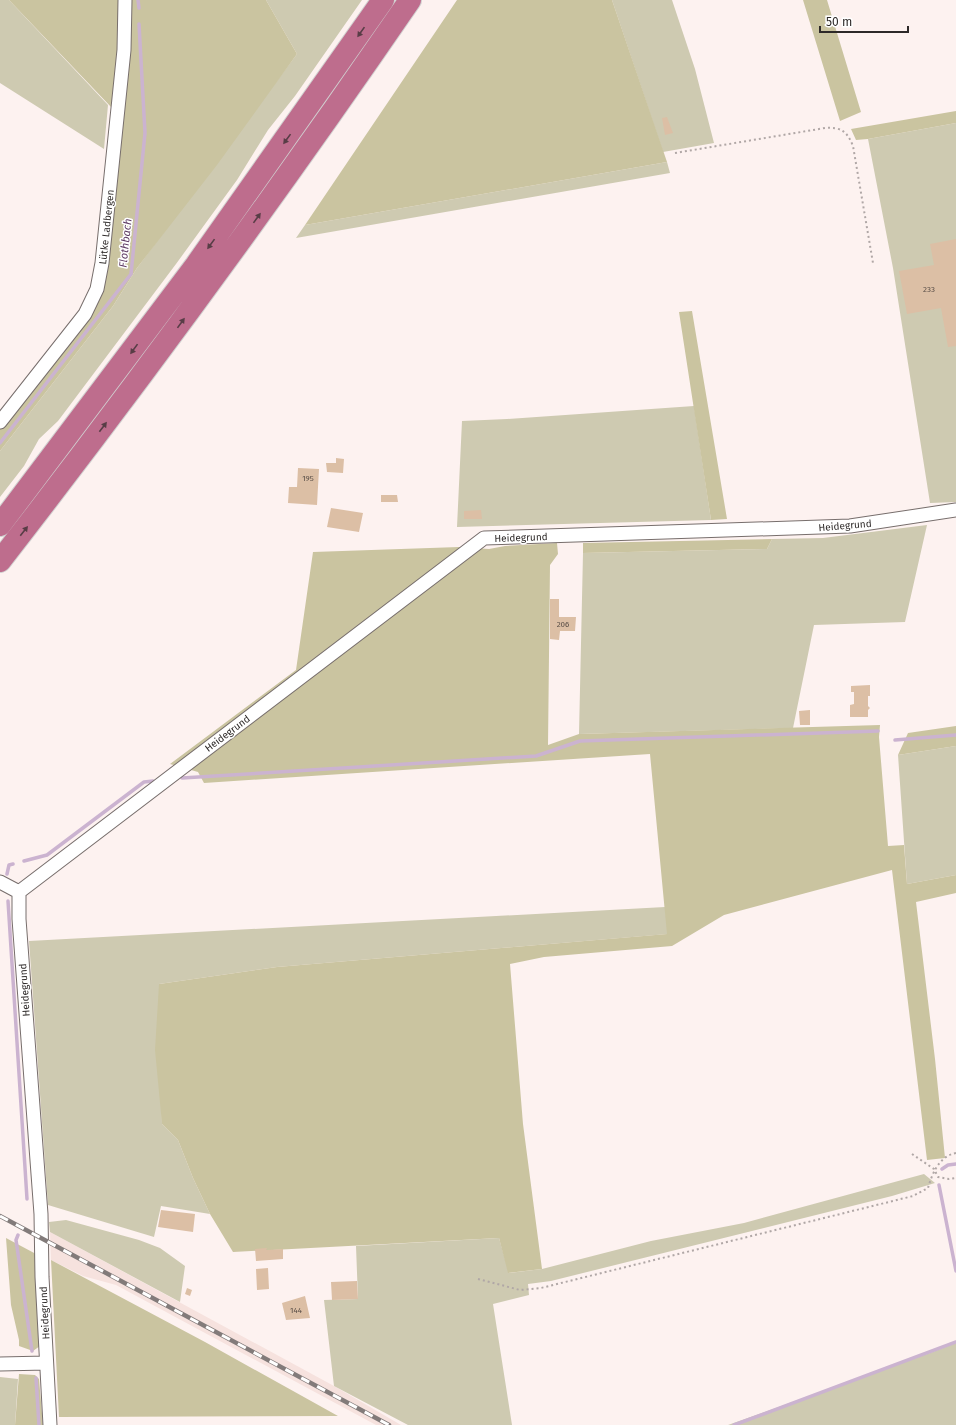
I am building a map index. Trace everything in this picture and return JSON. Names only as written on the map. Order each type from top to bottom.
[{"type":"highway","points":[[0,525],[196,265],[383,0]]},
{"type":"highway","points":[[0,561],[144,373],[216,276],[410,0]]},
{"type":"street","name":"Lütke Ladbergen","points":[[0,422],[79,323],[97,289],[102,263],[123,57],[126,22],[125,0]]},
{"type":"street","name":"Heidegrund","points":[[50,1425],[46,1363],[42,1214],[19,919],[19,892],[484,538],[850,526],[956,510]]},
{"type":"street","points":[[0,882],[19,892]]},
{"type":"street","points":[[0,1364],[46,1363]]},
{"type":"path","points":[[675,153],[825,128],[836,128],[844,131],[849,137],[853,146],[873,263]]},
{"type":"path","points":[[478,1279],[520,1290],[541,1288],[913,1196],[928,1188],[934,1169],[950,1154],[956,1153]]},
{"type":"path","points":[[912,1154],[934,1169],[938,1176],[949,1179],[956,1178]]},
{"type":"shaded area","points":[[0,0],[9,0],[108,105],[104,149],[0,83]]},
{"type":"shaded area","points":[[9,0],[120,0],[121,11],[112,108]]},
{"type":"shaded area","points":[[129,0],[266,0],[297,54],[217,165],[137,268],[113,306],[0,451],[0,427],[90,313]]},
{"type":"shaded area","points":[[266,0],[362,0],[295,96],[268,130],[237,180],[176,264],[58,421],[39,439],[24,466],[0,497],[0,451],[113,306],[137,268],[297,54]]},
{"type":"shaded area","points":[[457,0],[612,0],[667,162],[305,225]]},
{"type":"shaded area","points":[[612,0],[672,0],[695,69],[714,143],[663,152]]},
{"type":"shaded area","points":[[803,0],[827,0],[861,112],[840,121]]},
{"type":"shaded area","points":[[956,111],[956,123],[868,139],[856,140],[851,129]]},
{"type":"shaded area","points":[[956,123],[956,502],[930,503],[893,268],[868,139]]},
{"type":"shaded area","points":[[667,162],[670,173],[296,238],[305,225]]},
{"type":"shaded area","points":[[692,311],[727,519],[711,520],[679,312]]},
{"type":"shaded area","points":[[694,406],[711,520],[457,527],[462,421]]},
{"type":"shaded area","points":[[927,525],[905,622],[814,625],[793,728],[579,734],[583,553],[767,549],[772,539],[823,538]]},
{"type":"shaded area","points":[[772,539],[767,549],[583,553],[583,543]]},
{"type":"shaded area","points":[[557,543],[558,554],[550,565],[548,745],[579,734],[880,725],[879,737],[888,846],[904,845],[907,884],[956,875],[956,893],[916,902],[935,1059],[945,1158],[927,1160],[892,870],[724,915],[672,946],[544,957],[510,964],[523,1124],[542,1269],[508,1273],[499,1238],[233,1252],[210,1214],[193,1178],[178,1140],[162,1124],[155,1050],[159,984],[277,967],[667,934],[650,754],[204,783],[198,772],[170,764],[296,670],[313,552],[459,547],[489,549],[505,546]]},
{"type":"shaded area","points":[[956,726],[956,746],[898,755],[908,733]]},
{"type":"shaded area","points":[[956,746],[956,875],[907,884],[898,755]]},
{"type":"shaded area","points":[[665,907],[668,934],[277,967],[159,984],[162,1124],[178,1140],[193,1178],[210,1214],[161,1206],[154,1237],[48,1205],[29,941]]},
{"type":"shaded area","points":[[924,1174],[935,1183],[892,1196],[551,1281],[528,1284],[529,1295],[493,1304],[512,1425],[408,1425],[334,1386],[324,1300],[358,1299],[356,1246],[499,1238],[509,1273],[542,1269],[651,1241],[744,1223]]},
{"type":"shaded area","points":[[66,1220],[139,1240],[160,1248],[185,1266],[180,1302],[50,1232],[49,1222]]},
{"type":"shaded area","points":[[50,1232],[334,1386],[401,1425],[376,1425],[116,1285],[83,1276],[51,1260]]},
{"type":"shaded area","points":[[6,1238],[36,1254],[40,1346],[33,1351],[19,1346],[11,1305]]},
{"type":"shaded area","points":[[51,1260],[205,1342],[338,1416],[59,1417]]},
{"type":"shaded area","points":[[956,1343],[956,1425],[728,1425],[930,1353]]},
{"type":"shaded area","points":[[19,1374],[35,1375],[39,1379],[43,1425],[15,1425]]},
{"type":"shaded area","points":[[0,1377],[18,1379],[15,1425],[0,1425]]},
{"type":"building","points":[[667,117],[673,133],[665,135],[662,118]]},
{"type":"building","points":[[956,239],[956,346],[948,347],[941,308],[907,314],[899,271],[934,265],[930,244]]},
{"type":"building","points":[[336,458],[344,459],[343,473],[327,472],[326,463],[336,463]]},
{"type":"building","points":[[298,468],[319,469],[317,505],[288,503],[289,487],[297,487]]},
{"type":"building","points":[[381,495],[397,495],[398,502],[381,502]]},
{"type":"building","points":[[331,508],[363,513],[359,532],[327,527]]},
{"type":"building","points":[[481,510],[482,519],[464,519],[464,511]]},
{"type":"building","points":[[550,599],[559,599],[559,617],[576,617],[575,631],[560,631],[559,640],[550,639]]},
{"type":"building","points":[[870,685],[868,706],[870,708],[868,710],[868,717],[850,717],[850,705],[854,704],[854,692],[851,692],[851,686]]},
{"type":"building","points":[[810,710],[810,725],[800,725],[799,711]]},
{"type":"building","points":[[161,1210],[195,1214],[193,1232],[158,1227]]},
{"type":"building","points":[[267,1248],[266,1250],[283,1249],[283,1259],[256,1261],[255,1249]]},
{"type":"building","points":[[268,1268],[269,1289],[257,1290],[256,1269]]},
{"type":"building","points":[[357,1281],[358,1299],[332,1300],[331,1282]]},
{"type":"building","points":[[187,1288],[192,1290],[190,1296],[185,1294]]},
{"type":"building","points":[[305,1296],[310,1318],[286,1320],[282,1303]]},
{"type":"waterway","name":"Flothbach","points":[[138,0],[139,8]]},
{"type":"waterway","name":"Flothbach","points":[[0,443],[131,274],[145,133],[139,24]]},
{"type":"waterway","points":[[182,778],[536,756],[580,741],[878,731]]},
{"type":"waterway","points":[[895,740],[956,735]]},
{"type":"waterway","points":[[24,861],[47,855],[144,782],[153,781]]},
{"type":"waterway","points":[[7,874],[9,865],[13,864]]},
{"type":"waterway","points":[[8,901],[27,1199]]},
{"type":"waterway","points":[[942,1169],[948,1165],[956,1164]]},
{"type":"waterway","points":[[939,1185],[956,1271]]},
{"type":"waterway","points":[[18,1235],[16,1240],[32,1351]]},
{"type":"waterway","points":[[734,1425],[956,1342]]},
{"type":"waterway","points":[[36,1378],[39,1425]]},
{"type":"railway","points":[[0,1216],[389,1425]]}]
